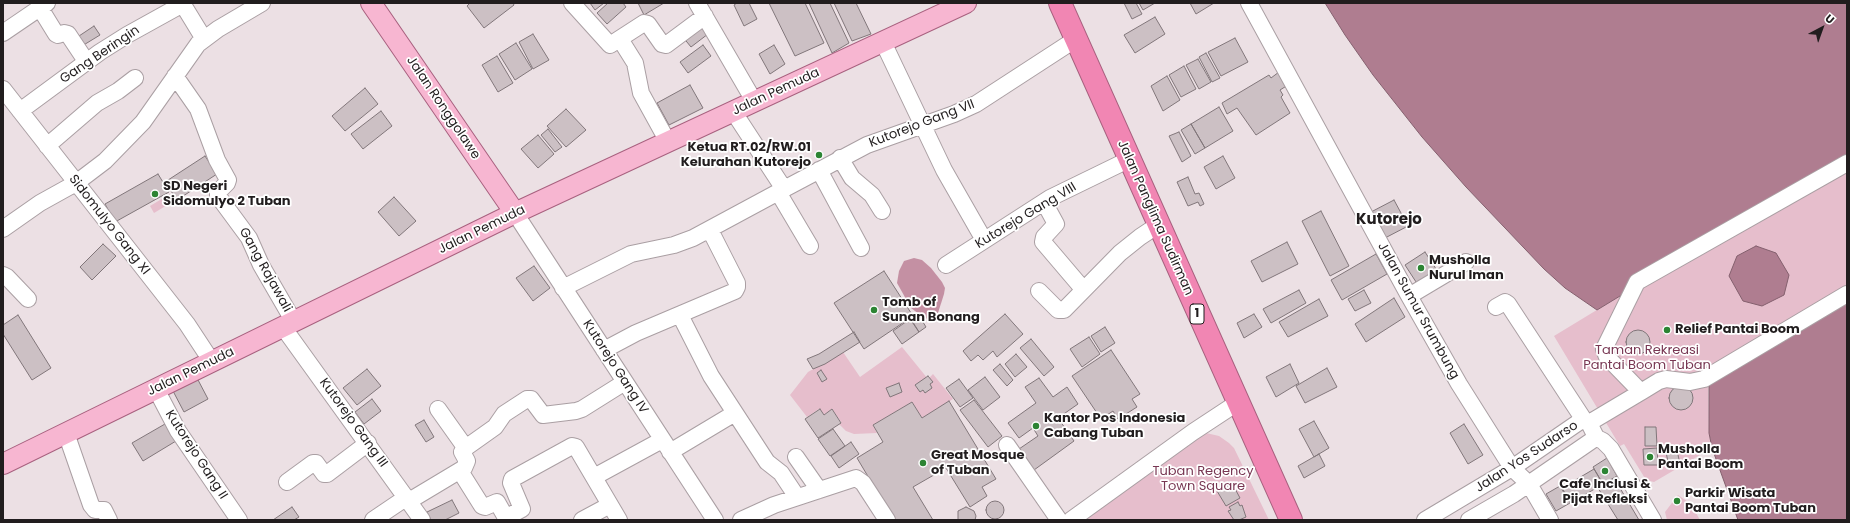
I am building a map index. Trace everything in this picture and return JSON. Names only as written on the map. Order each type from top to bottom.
[{"type":"highway","name":"Jalan Panglima Sudirman","points":[[1060,3],[1128,160],[1290,520]]},
{"type":"main road","name":"Jalan Ronggolawe","points":[[371,3],[515,213]]},
{"type":"main road","name":"Jalan Pemuda","points":[[3,464],[515,213],[966,3]]},
{"type":"street","points":[[3,228],[45,200],[76,183],[105,161],[150,113],[192,50],[204,39],[262,3]]},
{"type":"street","points":[[572,3],[608,45],[613,44],[641,24],[646,23],[662,44],[666,45],[701,10],[754,101]]},
{"type":"street","name":"Jalan Sumur Srumbung","points":[[1249,3],[1409,296],[1459,384],[1512,468],[1529,484],[1550,520]]},
{"type":"street","points":[[182,4],[204,39]]},
{"type":"street","name":"Gang Beringin","points":[[9,102],[86,61],[127,35],[182,4]]},
{"type":"street","points":[[3,33],[44,6],[56,34],[58,35],[64,32],[68,34],[86,61]]},
{"type":"street","points":[[620,39],[635,63],[641,92],[668,142]]},
{"type":"street","name":"Kutorejo Gang VII","points":[[563,288],[630,254],[674,245],[710,230],[840,158],[867,145],[923,126],[976,104],[1076,39]]},
{"type":"street","points":[[883,42],[944,170],[984,240]]},
{"type":"street","name":"Gang Rajawali","points":[[175,76],[198,109],[217,160],[228,180],[218,192],[218,196],[249,238],[288,324]]},
{"type":"street","points":[[47,146],[97,103],[118,92],[135,78]]},
{"type":"street","name":"Sidomulyo Gang XI","points":[[9,102],[47,146],[187,324],[212,362]]},
{"type":"street","points":[[733,111],[781,191],[810,246]]},
{"type":"street","points":[[840,158],[852,178],[872,195],[882,211]]},
{"type":"street","name":"Kutorejo Gang VIII","points":[[946,265],[1044,202],[1128,160]]},
{"type":"street","points":[[1642,392],[1607,357],[1604,349],[1637,282],[1847,163]]},
{"type":"street","points":[[819,170],[861,248]]},
{"type":"street","points":[[1044,202],[1056,224],[1044,237],[1043,242],[1083,289]]},
{"type":"street","name":"Kutorejo Gang IV","points":[[515,213],[714,520]]},
{"type":"street","points":[[1039,291],[1062,311],[1131,243],[1158,225]]},
{"type":"street","points":[[604,350],[636,333],[735,291],[737,288],[710,230]]},
{"type":"street","points":[[1409,296],[1466,262]]},
{"type":"street","points":[[3,275],[7,277],[28,299]]},
{"type":"street","points":[[1589,427],[1660,381],[1666,379],[1690,382],[1704,379],[1847,294]]},
{"type":"street","points":[[1496,307],[1505,302],[1508,304],[1589,427],[1611,450],[1653,520]]},
{"type":"street","points":[[680,314],[711,376],[767,462],[781,473],[798,497]]},
{"type":"street","name":"Kutorejo Gang III","points":[[288,324],[422,520]]},
{"type":"street","points":[[373,520],[408,499],[460,472],[467,463],[467,459],[462,452],[465,447],[497,425],[504,414],[528,398],[544,415],[576,412],[625,382]]},
{"type":"street","name":"Kutorejo Gang II","points":[[156,389],[178,431],[239,520]]},
{"type":"street","points":[[1071,520],[1193,432],[1237,403]]},
{"type":"street","points":[[438,409],[465,447]]},
{"type":"street","points":[[594,477],[666,446],[735,413]]},
{"type":"street","name":"Jalan Yos Sudarso","points":[[1425,520],[1443,516],[1579,422],[1589,427],[1529,484],[1469,520]]},
{"type":"street","points":[[66,434],[91,505],[95,510],[104,510],[109,520]]},
{"type":"street","points":[[287,482],[313,463],[316,463],[324,474],[326,474],[368,443]]},
{"type":"street","points":[[1007,445],[1059,520]]},
{"type":"street","points":[[460,472],[482,506],[485,507],[496,502],[505,516],[512,518],[522,509],[510,483],[512,479],[572,446],[578,449],[619,520]]},
{"type":"street","points":[[796,457],[819,490]]},
{"type":"street","points":[[741,520],[765,508],[858,478],[863,483],[887,520]]},
{"type":"street","points":[[582,520],[610,505]]},
{"type":"green space","name":"Taman Rekreasi Pantai Boom Tuban","points":[[1847,158],[1847,301],[1708,386],[1709,433],[1712,448],[1654,482],[1646,480],[1624,444],[1620,446],[1554,336]]},
{"type":"green space","points":[[170,194],[174,201],[154,213],[150,206]]},
{"type":"green space","points":[[902,347],[928,379],[933,374],[953,399],[922,418],[912,402],[873,425],[877,433],[854,434],[846,431],[839,424],[841,422],[832,409],[824,415],[819,409],[807,417],[790,395],[808,372],[843,352],[860,377]]},
{"type":"green space","name":"Tuban Regency Town Square","points":[[1206,433],[1219,436],[1234,448],[1269,520],[1077,520],[1200,435]]},
{"type":"green space","points":[[1678,495],[1691,504],[1700,520],[1667,520],[1665,512]]},
{"type":"shaded area","points":[[1325,3],[1847,3],[1847,158],[1597,310],[1565,288],[1544,269],[1466,187],[1422,137],[1373,75]]},
{"type":"shaded area","points":[[1756,246],[1776,253],[1789,275],[1784,295],[1762,306],[1743,301],[1729,276],[1737,256]]},
{"type":"shaded area","points":[[914,258],[922,260],[931,268],[945,288],[938,313],[930,320],[923,317],[911,308],[897,283],[899,271],[904,261]]},
{"type":"shaded area","points":[[1847,301],[1847,520],[1738,520],[1712,448],[1709,433],[1709,384]]},
{"type":"building","points":[[470,3],[513,3],[514,5],[484,28],[467,6]]},
{"type":"building","points":[[590,3],[604,3],[595,10]]},
{"type":"building","points":[[608,3],[623,3],[626,7],[607,24],[597,13]]},
{"type":"building","points":[[638,3],[664,3],[644,15]]},
{"type":"building","points":[[737,3],[749,3],[757,19],[744,26],[734,5]]},
{"type":"building","points":[[769,3],[805,3],[824,43],[795,56]]},
{"type":"building","points":[[809,3],[830,3],[849,43],[832,53]]},
{"type":"building","points":[[834,3],[856,3],[871,34],[852,41]]},
{"type":"building","points":[[1124,3],[1136,3],[1142,14],[1132,19]]},
{"type":"building","points":[[1139,3],[1155,3],[1143,10]]},
{"type":"building","points":[[1190,3],[1214,3],[1196,14]]},
{"type":"building","points":[[1155,17],[1165,34],[1135,53],[1124,35]]},
{"type":"building","points":[[699,23],[708,34],[691,47],[682,36]]},
{"type":"building","points":[[94,26],[100,35],[82,46],[76,38]]},
{"type":"building","points":[[533,34],[549,60],[533,69],[519,42]]},
{"type":"building","points":[[1235,38],[1248,62],[1221,76],[1208,52]]},
{"type":"building","points":[[516,43],[532,69],[515,80],[499,54]]},
{"type":"building","points":[[703,45],[711,56],[688,73],[680,62]]},
{"type":"building","points":[[774,45],[785,64],[770,74],[759,54]]},
{"type":"building","points":[[1206,53],[1220,78],[1212,82],[1199,57]]},
{"type":"building","points":[[497,56],[513,83],[498,92],[482,65]]},
{"type":"building","points":[[1198,59],[1211,82],[1199,89],[1186,65]]},
{"type":"building","points":[[1184,66],[1196,89],[1181,97],[1169,75]]},
{"type":"building","points":[[1279,72],[1288,85],[1280,90],[1283,95],[1281,97],[1290,113],[1256,135],[1237,108],[1227,114],[1222,103],[1269,75],[1271,78]]},
{"type":"building","points":[[1167,76],[1180,100],[1163,111],[1151,86]]},
{"type":"building","points":[[690,85],[703,108],[669,125],[657,103]]},
{"type":"building","points":[[365,88],[378,104],[345,131],[332,116]]},
{"type":"building","points":[[1219,107],[1233,131],[1205,148],[1191,124]]},
{"type":"building","points":[[566,109],[586,130],[566,147],[547,126]]},
{"type":"building","points":[[381,111],[392,126],[363,149],[351,134]]},
{"type":"building","points":[[1191,124],[1205,148],[1195,154],[1181,130]]},
{"type":"building","points":[[548,129],[562,147],[555,152],[541,135]]},
{"type":"building","points":[[1179,132],[1191,156],[1182,162],[1169,136]]},
{"type":"building","points":[[538,135],[554,154],[538,168],[521,149]]},
{"type":"building","points":[[205,156],[217,174],[177,200],[165,182]]},
{"type":"building","points":[[1223,156],[1235,178],[1216,189],[1204,167]]},
{"type":"building","points":[[158,174],[169,192],[115,222],[105,204]]},
{"type":"building","points":[[1188,177],[1195,194],[1199,193],[1204,204],[1200,206],[1198,202],[1188,206],[1177,182]]},
{"type":"building","points":[[394,197],[416,221],[399,236],[378,212]]},
{"type":"building","points":[[1394,200],[1408,226],[1385,238],[1371,212]]},
{"type":"building","points":[[1321,211],[1349,266],[1330,276],[1302,221]]},
{"type":"building","points":[[1287,242],[1298,264],[1262,282],[1251,261]]},
{"type":"building","points":[[103,244],[116,256],[92,280],[80,267]]},
{"type":"building","name":"Musholla Nurul Iman","points":[[1425,252],[1438,272],[1418,285],[1405,265]]},
{"type":"building","points":[[1376,254],[1387,274],[1342,300],[1331,280]]},
{"type":"building","points":[[534,266],[550,288],[533,301],[516,278]]},
{"type":"building","name":"Tomb of Sunan Bonang","points":[[884,271],[913,316],[864,349],[834,303]]},
{"type":"building","points":[[1299,290],[1306,303],[1271,323],[1263,309]]},
{"type":"building","points":[[1364,290],[1371,303],[1355,311],[1348,299]]},
{"type":"building","points":[[1394,298],[1405,317],[1366,342],[1355,324]]},
{"type":"building","points":[[1319,299],[1328,316],[1288,337],[1279,322]]},
{"type":"building","points":[[918,314],[926,327],[919,332],[911,319]]},
{"type":"building","points":[[1005,314],[1023,334],[997,357],[993,351],[983,360],[978,355],[971,361],[963,351]]},
{"type":"building","points":[[1254,314],[1262,327],[1244,338],[1237,323]]},
{"type":"building","points":[[18,315],[51,368],[32,380],[3,334],[3,325]]},
{"type":"building","points":[[910,319],[919,332],[902,344],[893,331]]},
{"type":"building","points":[[1105,327],[1115,343],[1101,352],[1091,336]]},
{"type":"building","points":[[1638,330],[1643,331],[1649,337],[1649,347],[1643,353],[1638,354],[1633,353],[1627,347],[1626,342],[1627,337],[1633,331]]},
{"type":"building","points":[[854,332],[860,342],[825,364],[813,369],[807,359],[819,354]]},
{"type":"building","points":[[1089,337],[1100,354],[1082,367],[1070,349]]},
{"type":"building","points":[[1031,339],[1054,367],[1044,376],[1020,348]]},
{"type":"building","points":[[1111,350],[1140,394],[1132,399],[1137,407],[1118,419],[1113,411],[1101,419],[1072,376]]},
{"type":"building","points":[[1016,354],[1027,367],[1015,377],[1005,364]]},
{"type":"building","points":[[1000,364],[1013,380],[1007,386],[993,370]]},
{"type":"building","points":[[1290,364],[1299,383],[1276,397],[1266,377]]},
{"type":"building","points":[[1327,368],[1337,387],[1305,403],[1296,386]]},
{"type":"building","points":[[367,369],[381,386],[357,405],[343,388]]},
{"type":"building","points":[[821,370],[827,379],[822,382],[817,373]]},
{"type":"building","points":[[928,376],[933,382],[930,384],[932,388],[925,393],[923,390],[920,392],[915,385]]},
{"type":"building","points":[[985,377],[1000,397],[983,410],[968,390]]},
{"type":"building","points":[[197,378],[208,399],[184,412],[173,391]]},
{"type":"building","name":"Kantor Pos Indonesia Cabang Tuban","points":[[1039,378],[1053,397],[1067,387],[1078,404],[1058,418],[1074,441],[1034,470],[1019,449],[1038,436],[1033,428],[1019,438],[1008,423],[1036,403],[1025,387]]},
{"type":"building","points":[[959,379],[973,398],[960,407],[946,388]]},
{"type":"building","points":[[899,383],[902,392],[890,397],[886,388]]},
{"type":"building","points":[[1681,386],[1689,390],[1693,398],[1689,406],[1681,410],[1673,406],[1669,398],[1673,390]]},
{"type":"building","points":[[372,399],[381,411],[364,424],[355,412]]},
{"type":"building","points":[[974,400],[1002,436],[988,447],[960,410]]},
{"type":"building","name":"Great Mosque of Tuban","points":[[949,401],[996,479],[982,487],[987,496],[970,507],[946,468],[913,487],[933,520],[894,520],[857,458],[883,442],[873,425],[912,402],[922,418]]},
{"type":"building","points":[[820,409],[824,415],[832,409],[841,423],[818,438],[805,419]]},
{"type":"building","points":[[424,420],[434,437],[426,442],[415,425]]},
{"type":"building","points":[[1314,421],[1329,448],[1314,457],[1299,429]]},
{"type":"building","points":[[165,424],[176,441],[143,461],[132,443]]},
{"type":"building","points":[[1464,424],[1483,455],[1468,464],[1450,433]]},
{"type":"building","points":[[1645,427],[1656,427],[1657,446],[1645,446]]},
{"type":"building","points":[[833,429],[845,446],[830,456],[818,439]]},
{"type":"building","points":[[851,442],[859,454],[839,468],[831,456]]},
{"type":"building","name":"Musholla Pantai Boom","points":[[1657,448],[1658,465],[1644,465],[1643,449]]},
{"type":"building","points":[[1677,450],[1680,464],[1669,467],[1666,452]]},
{"type":"building","points":[[1319,454],[1325,466],[1304,478],[1298,466]]},
{"type":"building","name":"Cafe Inclusi & Pijat Refleksi","points":[[1607,458],[1617,476],[1603,484],[1593,467]]},
{"type":"building","points":[[1594,469],[1603,484],[1571,503],[1562,488]]},
{"type":"building","points":[[1614,478],[1639,520],[1618,520],[1598,488]]},
{"type":"building","points":[[1232,483],[1240,498],[1226,506],[1217,491]]},
{"type":"building","points":[[1560,486],[1570,503],[1556,511],[1546,494]]},
{"type":"building","points":[[452,500],[459,513],[445,520],[431,520],[427,512]]},
{"type":"building","points":[[991,501],[999,501],[1004,506],[1002,517],[999,519],[991,519],[986,514],[986,506]]},
{"type":"building","points":[[1238,502],[1240,506],[1242,505],[1246,517],[1239,520],[1234,520],[1228,511],[1231,510],[1229,507]]},
{"type":"building","points":[[292,507],[299,517],[294,520],[273,520]]},
{"type":"building","points":[[966,507],[974,511],[976,516],[975,520],[958,520],[958,511]]},
{"type":"place","name":"Ketua RT.02/RW.01 Kelurahan Kutorejo","points":[[819,155]]},
{"type":"place","name":"SD Negeri Sidomulyo 2 Tuban","points":[[155,194]]},
{"type":"place","name":"Musholla Nurul Iman","points":[[1421,268]]},
{"type":"place","name":"Tomb of Sunan Bonang","points":[[874,310]]},
{"type":"place","name":"Relief Pantai Boom","points":[[1667,330]]},
{"type":"place","name":"Kantor Pos Indonesia Cabang Tuban","points":[[1036,426]]},
{"type":"place","name":"Musholla Pantai Boom","points":[[1650,457]]},
{"type":"place","name":"Great Mosque of Tuban","points":[[923,463]]},
{"type":"place","name":"Cafe Inclusi & Pijat Refleksi","points":[[1605,471]]},
{"type":"place","name":"Parkir Wisata Pantai Boom Tuban","points":[[1677,501]]},
{"type":"district","name":"Kutorejo","points":[[1389,220]]}]
